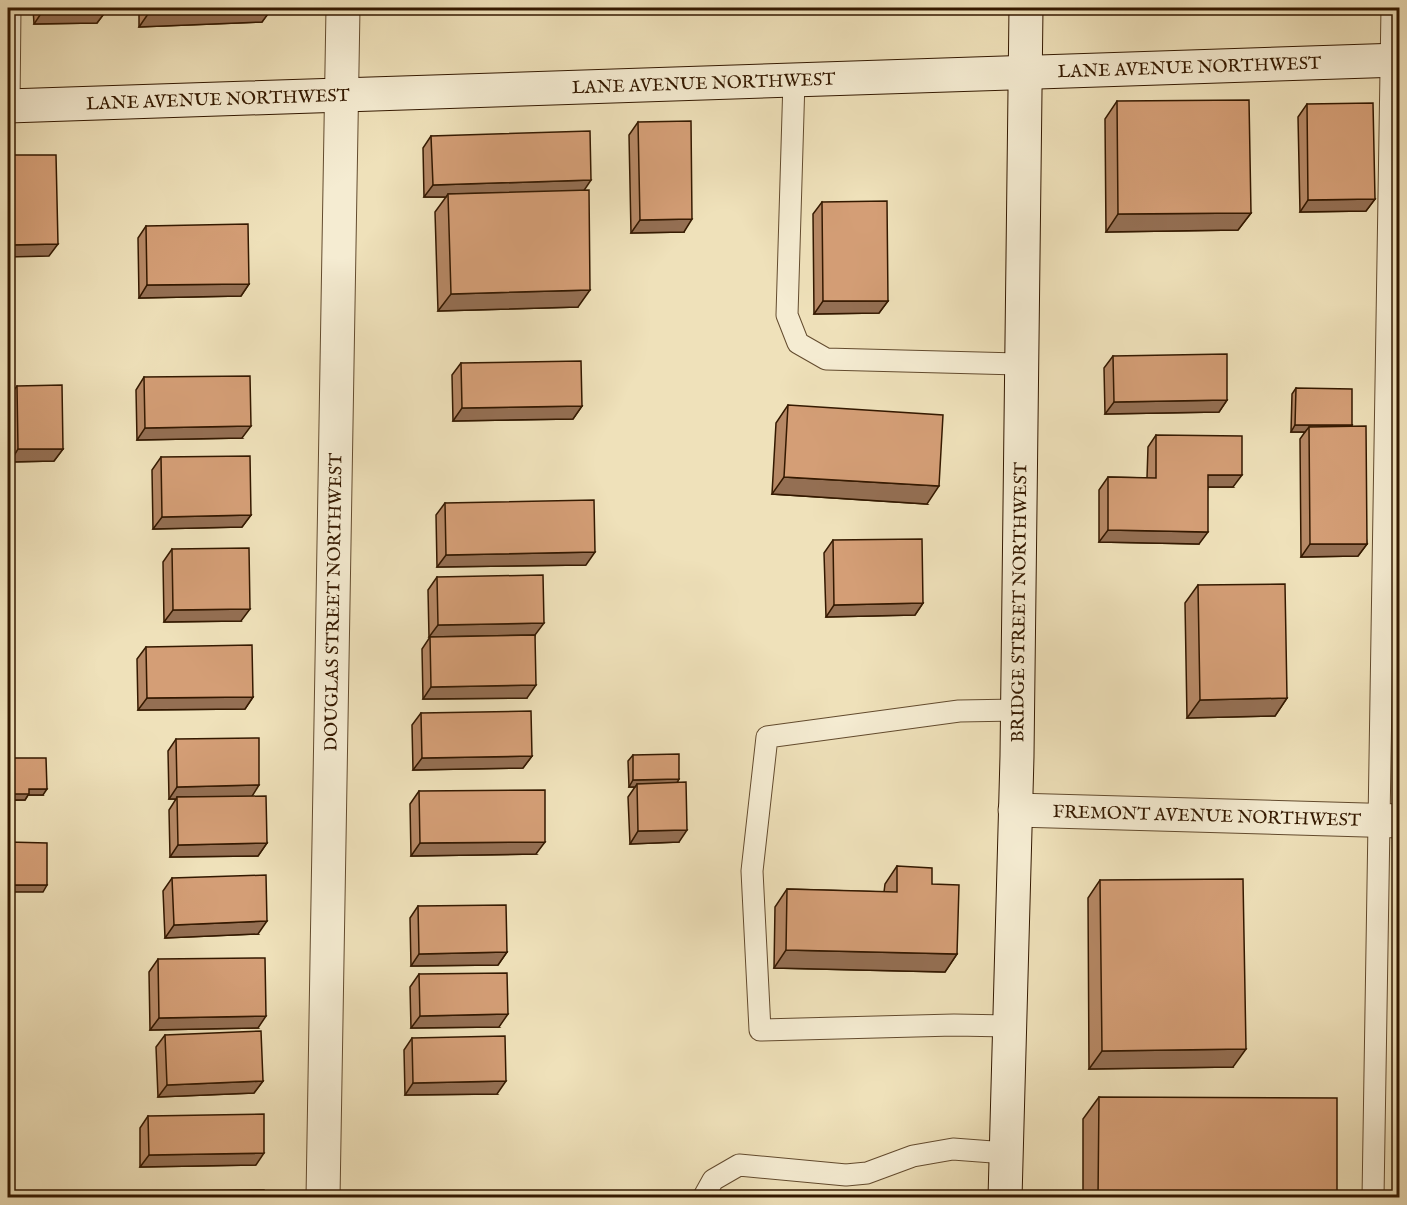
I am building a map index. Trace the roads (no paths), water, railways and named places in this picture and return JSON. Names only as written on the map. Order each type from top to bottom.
[{"type":"street","name":"DOUGLAS STREET NORTHWEST","points":[[323,1197],[343,8]]},
{"type":"street","name":"BRIDGE STREET NORTHWEST","points":[[1005,1197],[1017,710],[1026,8]]},
{"type":"street","name":"LANE AVENUE NORTHWEST","points":[[8,106],[341,97],[1024,71],[1395,60]]},
{"type":"street","name":"FREMONT AVENUE NORTHWEST","points":[[1015,810],[1390,821]]},
{"type":"lane","points":[[8,106],[10,8]]},
{"type":"lane","points":[[1373,1197],[1390,821],[1395,60],[1392,8]]},
{"type":"lane","points":[[794,80],[787,315],[798,343],[826,359],[1021,364]]},
{"type":"lane","points":[[1009,1026],[954,1025],[760,1030],[752,871],[766,737],[959,711],[1017,710]]},
{"type":"lane","points":[[703,1195],[713,1180],[739,1165],[846,1175],[867,1173],[913,1156],[953,1149],[1006,1153]]}]
